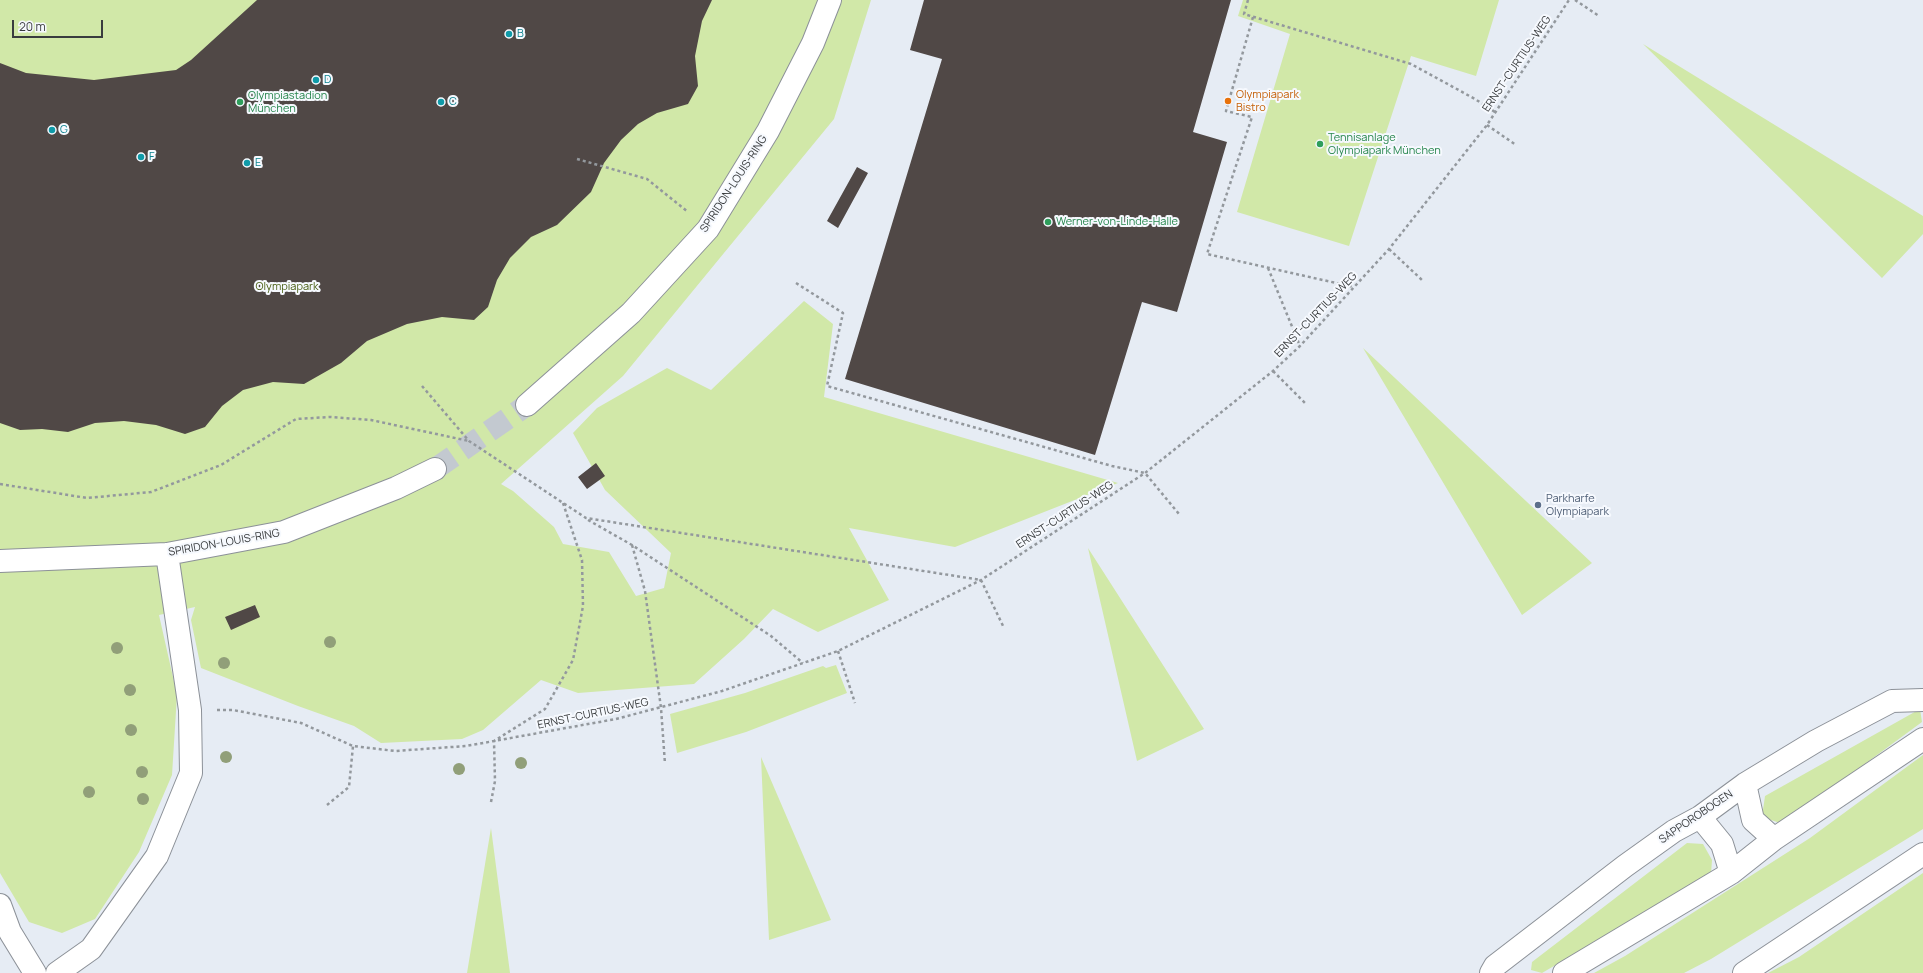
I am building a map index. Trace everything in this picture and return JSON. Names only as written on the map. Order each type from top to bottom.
[{"type":"main road","name":"SPIRIDON-LOUIS-RING","points":[[527,405],[631,313],[708,228],[768,131],[814,43],[830,0]]},
{"type":"main road","name":"SPIRIDON-LOUIS-RING","points":[[0,560],[167,554],[284,532],[396,488],[435,469]]},
{"type":"main road","points":[[57,973],[91,949],[157,856],[191,773],[190,710],[167,554]]},
{"type":"main road","name":"SAPPOROBOGEN","points":[[1491,973],[1495,966],[1625,866],[1674,831],[1700,817],[1745,784],[1816,741],[1892,701],[1923,700]]},
{"type":"main road","points":[[1564,973],[1731,873],[1774,839],[1923,739]]},
{"type":"main road","points":[[1745,784],[1753,820],[1774,839]]},
{"type":"main road","points":[[1700,817],[1722,844],[1731,873]]},
{"type":"main road","points":[[1744,973],[1923,854]]},
{"type":"main road","points":[[0,905],[5,930],[34,973]]},
{"type":"path","points":[[1248,0],[1244,14],[1410,64],[1475,99],[1495,112]]},
{"type":"path","name":"ERNST-CURTIUS-WEG","points":[[190,710],[233,710],[301,723],[353,746],[395,751],[466,746],[616,719],[722,691],[838,651],[981,580],[1145,473],[1273,371],[1300,346],[1389,249],[1487,125],[1569,0]]},
{"type":"path","points":[[1574,0],[1600,16]]},
{"type":"path","points":[[1253,17],[1226,111],[1252,117],[1207,254],[1354,288]]},
{"type":"path","points":[[1487,125],[1516,145]]},
{"type":"path","points":[[577,159],[647,179],[680,204]]},
{"type":"path","points":[[1389,249],[1422,280]]},
{"type":"path","points":[[1268,268],[1300,346]]},
{"type":"path","points":[[796,283],[843,313],[827,386],[1112,466],[1145,473],[1179,514]]},
{"type":"path","points":[[1273,371],[1306,404]]},
{"type":"path","points":[[422,386],[469,441],[586,518],[632,545],[771,636],[803,663]]},
{"type":"path","points":[[0,484],[87,498],[151,492],[221,465],[296,419],[330,418],[370,420],[469,441]]},
{"type":"path","points":[[491,802],[494,781],[494,741],[545,709],[573,660],[583,606],[582,560],[563,503]]},
{"type":"path","points":[[586,518],[981,580],[1004,628]]},
{"type":"path","points":[[632,545],[645,591],[661,708],[665,764]]},
{"type":"path","points":[[838,651],[855,703]]},
{"type":"path","points":[[327,805],[349,787],[353,746]]},
{"type":"green space","name":"Olympiapark","points":[[0,0],[871,0],[834,119],[623,376],[501,484],[513,491],[554,527],[563,544],[609,552],[636,596],[664,588],[671,553],[605,490],[573,433],[597,408],[667,368],[711,390],[804,301],[833,324],[824,397],[1118,483],[955,547],[849,528],[889,600],[818,632],[773,609],[744,639],[694,684],[578,693],[541,680],[483,730],[462,739],[381,743],[354,726],[201,668],[191,620],[195,607],[159,615],[177,695],[172,775],[139,852],[95,919],[62,933],[29,922],[0,873]]},
{"type":"green space","name":"Tennisanlage Olympiapark München","points":[[1243,0],[1499,0],[1476,76],[1411,56],[1349,246],[1237,212],[1290,34],[1238,16]]},
{"type":"green space","points":[[1643,44],[1923,216],[1923,234],[1882,278]]},
{"type":"green space","points":[[1363,348],[1592,563],[1522,615]]},
{"type":"green space","points":[[1088,548],[1204,729],[1137,761]]},
{"type":"green space","points":[[836,665],[847,693],[746,732],[677,753],[670,714],[745,693],[823,666],[826,668]]},
{"type":"green space","points":[[1920,709],[1922,722],[1783,824],[1762,817],[1765,796]]},
{"type":"green space","points":[[1923,755],[1923,829],[1711,959],[1684,973],[1594,973],[1625,956],[1810,838]]},
{"type":"green space","points":[[761,757],[831,920],[769,940]]},
{"type":"green space","points":[[491,828],[510,973],[467,973]]},
{"type":"green space","points":[[1687,843],[1703,844],[1712,860],[1711,874],[1542,973],[1531,970],[1532,962]]},
{"type":"green space","points":[[1923,873],[1923,973],[1768,973],[1799,957]]},
{"type":"building","points":[[257,0],[712,0],[702,21],[695,56],[698,86],[688,104],[657,113],[638,124],[621,140],[604,163],[591,192],[557,225],[531,237],[510,258],[497,280],[488,307],[474,320],[442,317],[407,324],[367,341],[341,363],[304,384],[273,382],[243,390],[222,406],[205,427],[185,434],[156,425],[124,421],[95,423],[68,432],[42,429],[20,430],[0,423],[0,63],[26,73],[94,80],[176,70],[191,60]]},
{"type":"building","name":"Werner-von-Linde-Halle","points":[[924,0],[1231,0],[1193,132],[1227,142],[1177,312],[1142,302],[1095,455],[845,379],[942,59],[910,50]]},
{"type":"building","points":[[857,167],[868,173],[838,228],[827,221]]},
{"type":"building","points":[[596,463],[605,476],[587,489],[578,477]]},
{"type":"building","points":[[255,605],[260,617],[231,630],[225,617]]},
{"type":"tunnel","points":[[435,469],[527,405]]},
{"type":"place","name":"B","points":[[509,34]]},
{"type":"place","name":"D","points":[[316,80]]},
{"type":"place","name":"Olympiapark Bistro","points":[[1228,101]]},
{"type":"place","name":"Olympiastadion München","points":[[240,102]]},
{"type":"place","name":"C","points":[[441,102]]},
{"type":"place","name":"G","points":[[52,130]]},
{"type":"place","name":"Tennisanlage Olympiapark München","points":[[1320,144]]},
{"type":"place","name":"F","points":[[141,157]]},
{"type":"place","name":"E","points":[[247,163]]},
{"type":"place","name":"Werner-von-Linde-Halle","points":[[1048,222]]},
{"type":"place","name":"Parkharfe Olympiapark","points":[[1538,505]]}]
